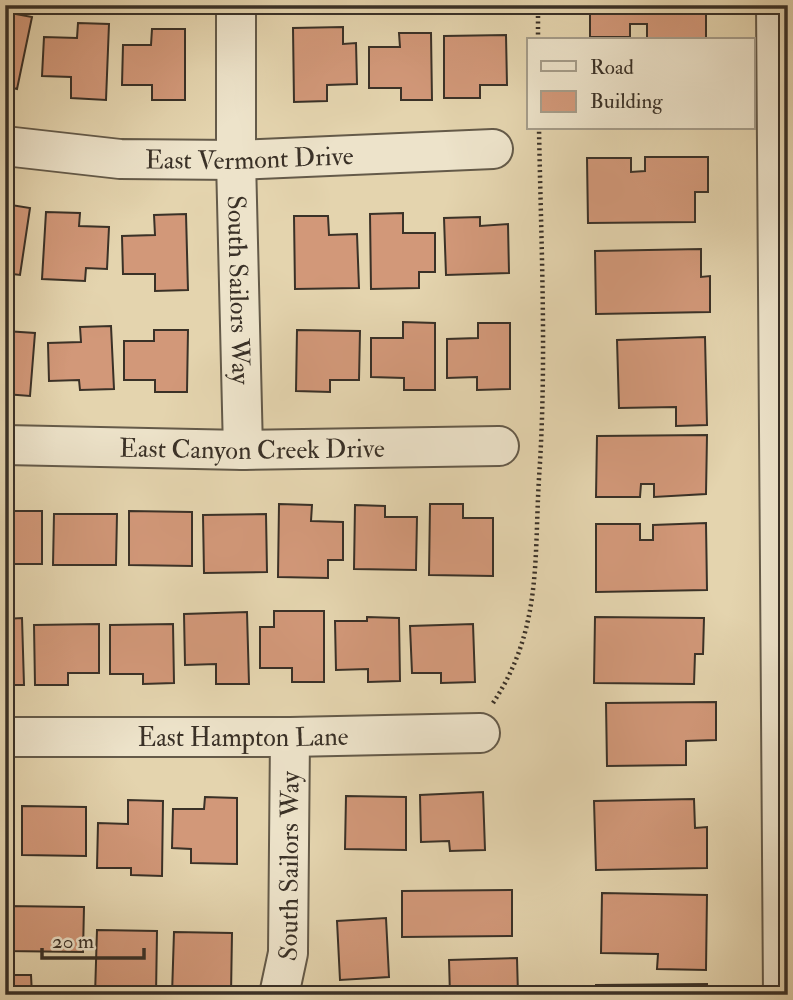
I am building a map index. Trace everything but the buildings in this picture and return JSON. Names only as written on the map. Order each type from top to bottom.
[{"type":"street","name":"South Sailors Way","points":[[236,5],[236,160],[243,450]]},
{"type":"street","points":[[776,5],[783,245],[783,995]]},
{"type":"street","name":"East Vermont Drive","points":[[5,146],[120,159],[236,160],[493,149]]},
{"type":"street","name":"East Canyon Creek Drive","points":[[5,445],[243,450],[499,446]]},
{"type":"street","name":"East Hampton Lane","points":[[5,737],[290,737],[483,723]]},
{"type":"street","name":"South Sailors Way","points":[[279,995],[288,953],[290,737]]},
{"type":"path","points":[[538,5],[538,38]]},
{"type":"path","points":[[483,723],[517,662],[534,588],[543,433],[539,130]]}]
